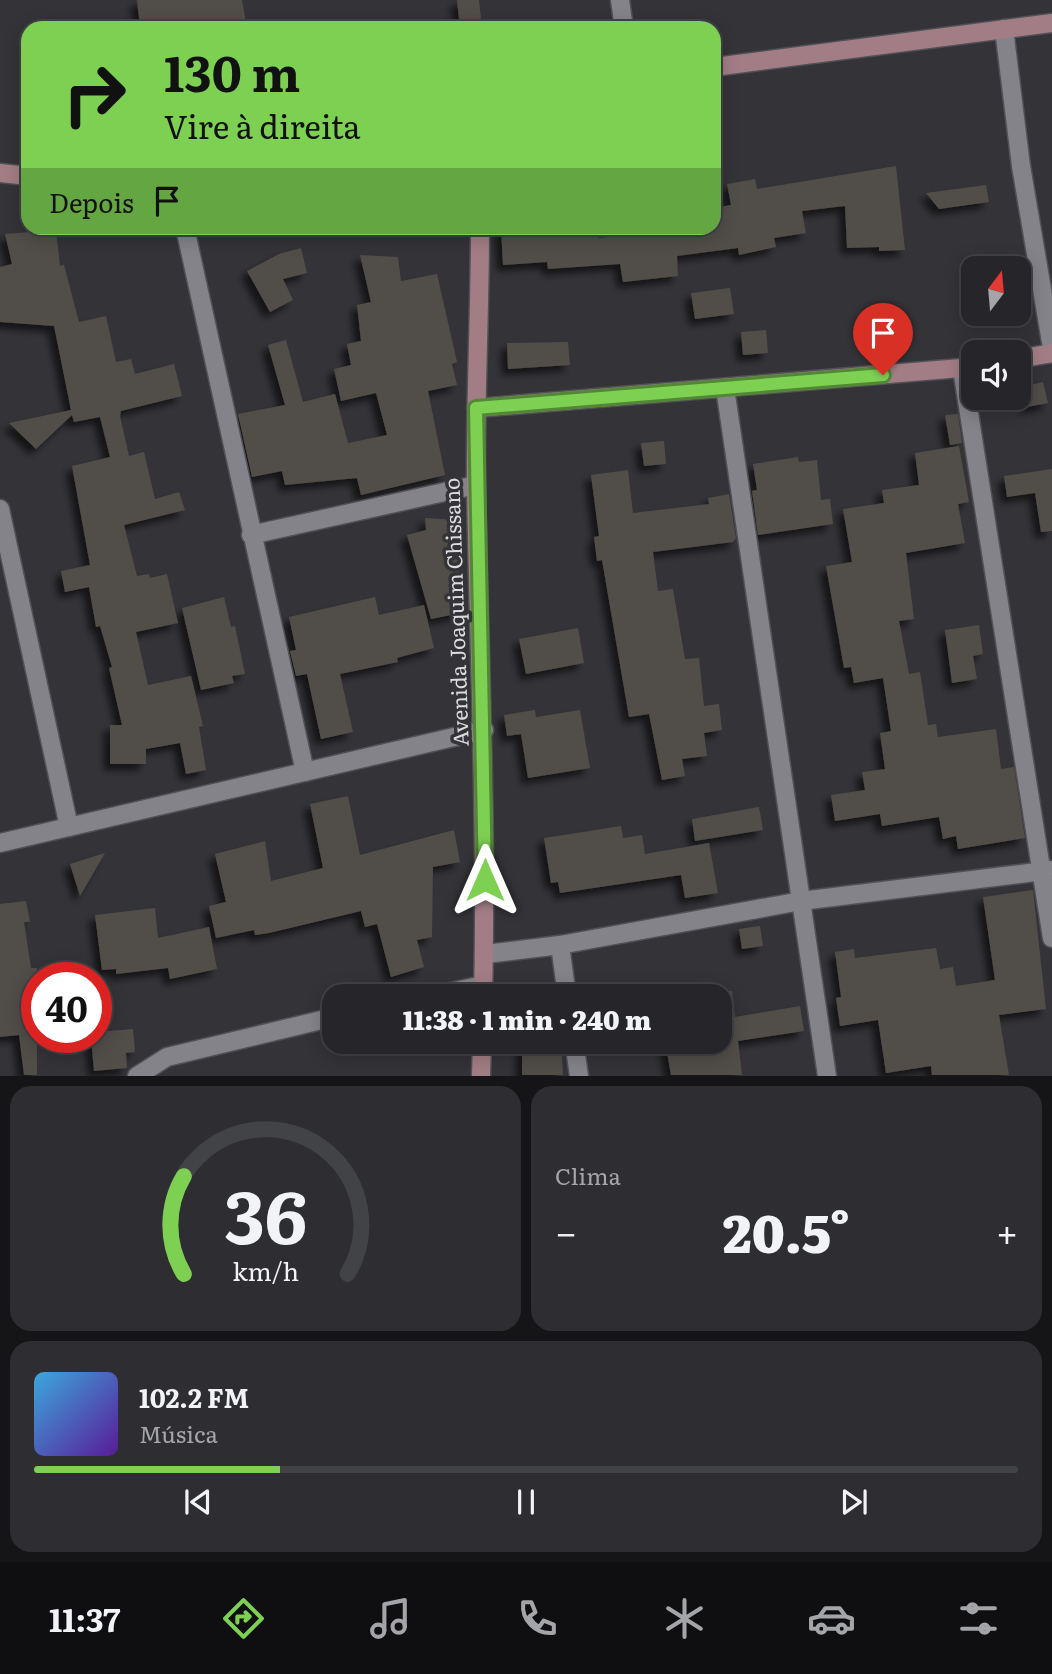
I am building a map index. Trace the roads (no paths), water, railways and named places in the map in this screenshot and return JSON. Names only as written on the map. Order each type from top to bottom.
[{"type":"street","points":[[620,0],[623,21]]},
{"type":"street","points":[[721,66],[1052,23]]},
{"type":"street","points":[[1004,29],[1021,166],[1052,351],[1031,356]]},
{"type":"street","points":[[0,173],[21,175]]},
{"type":"street","points":[[187,235],[305,772]]},
{"type":"street","name":"Avenida Joaquim Chissano","points":[[480,235],[476,485],[484,730],[486,954],[484,984]]},
{"type":"street","points":[[476,408],[961,368]]},
{"type":"street","points":[[725,388],[827,1076]]},
{"type":"street","points":[[974,410],[1047,870],[1052,938]]},
{"type":"street","points":[[251,535],[476,485]]},
{"type":"street","points":[[0,509],[69,827]]},
{"type":"street","points":[[0,843],[484,730]]},
{"type":"street","points":[[486,954],[560,945],[801,901],[1047,870]]},
{"type":"street","points":[[560,945],[565,984]]},
{"type":"street","points":[[137,1076],[167,1058],[322,1020]]},
{"type":"street","points":[[481,1076],[482,1054]]},
{"type":"street","points":[[576,1054],[579,1076]]}]
